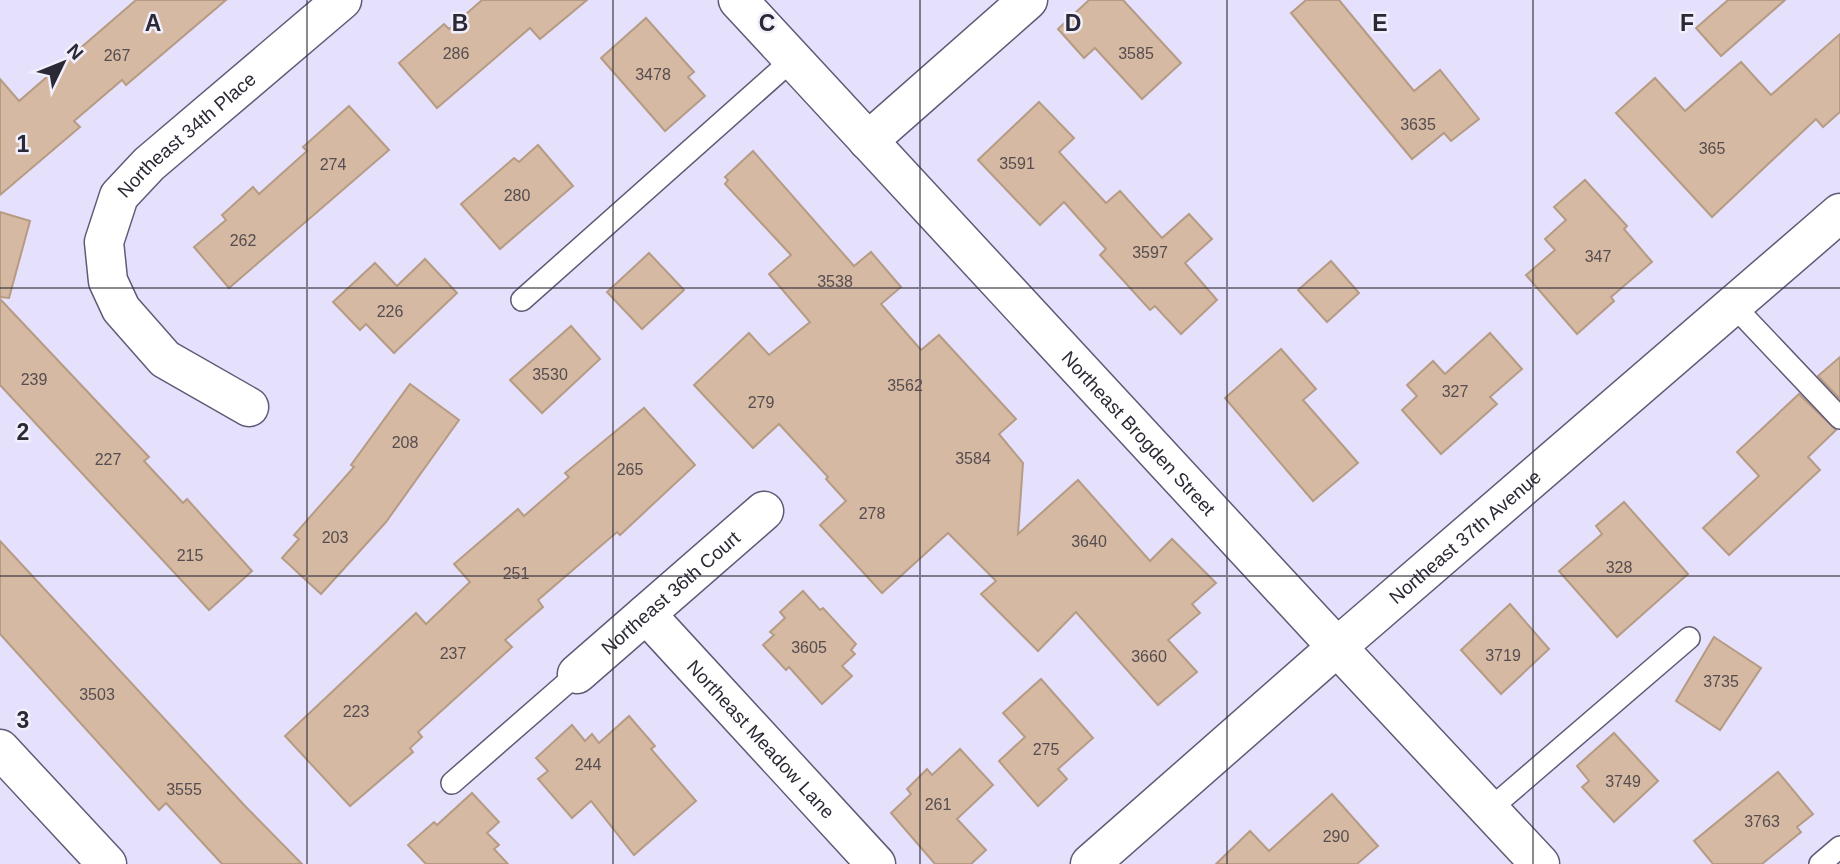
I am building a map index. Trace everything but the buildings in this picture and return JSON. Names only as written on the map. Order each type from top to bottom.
[{"type":"street","name":"Northeast 34th Place","points":[[249,407],[165,359],[121,309],[107,281],[104,242],[119,197],[149,164],[342,0]]},
{"type":"street","name":"Northeast Brogden Street","points":[[738,0],[1540,864]]},
{"type":"street","points":[[868,141],[1028,0]]},
{"type":"street","name":"Northeast 37th Avenue","points":[[1090,864],[1840,213]]},
{"type":"street","name":"Northeast 36th Court","points":[[577,674],[764,511]]},
{"type":"street","name":"Northeast Meadow Lane","points":[[646,614],[876,864]]},
{"type":"street","points":[[0,749],[107,864]]},
{"type":"lane","points":[[522,300],[793,59]]},
{"type":"lane","points":[[1733,305],[1840,418]]},
{"type":"lane","points":[[1490,809],[1689,638]]},
{"type":"lane","points":[[452,783],[577,674]]},
{"type":"lane","points":[[1820,864],[1840,846]]}]
